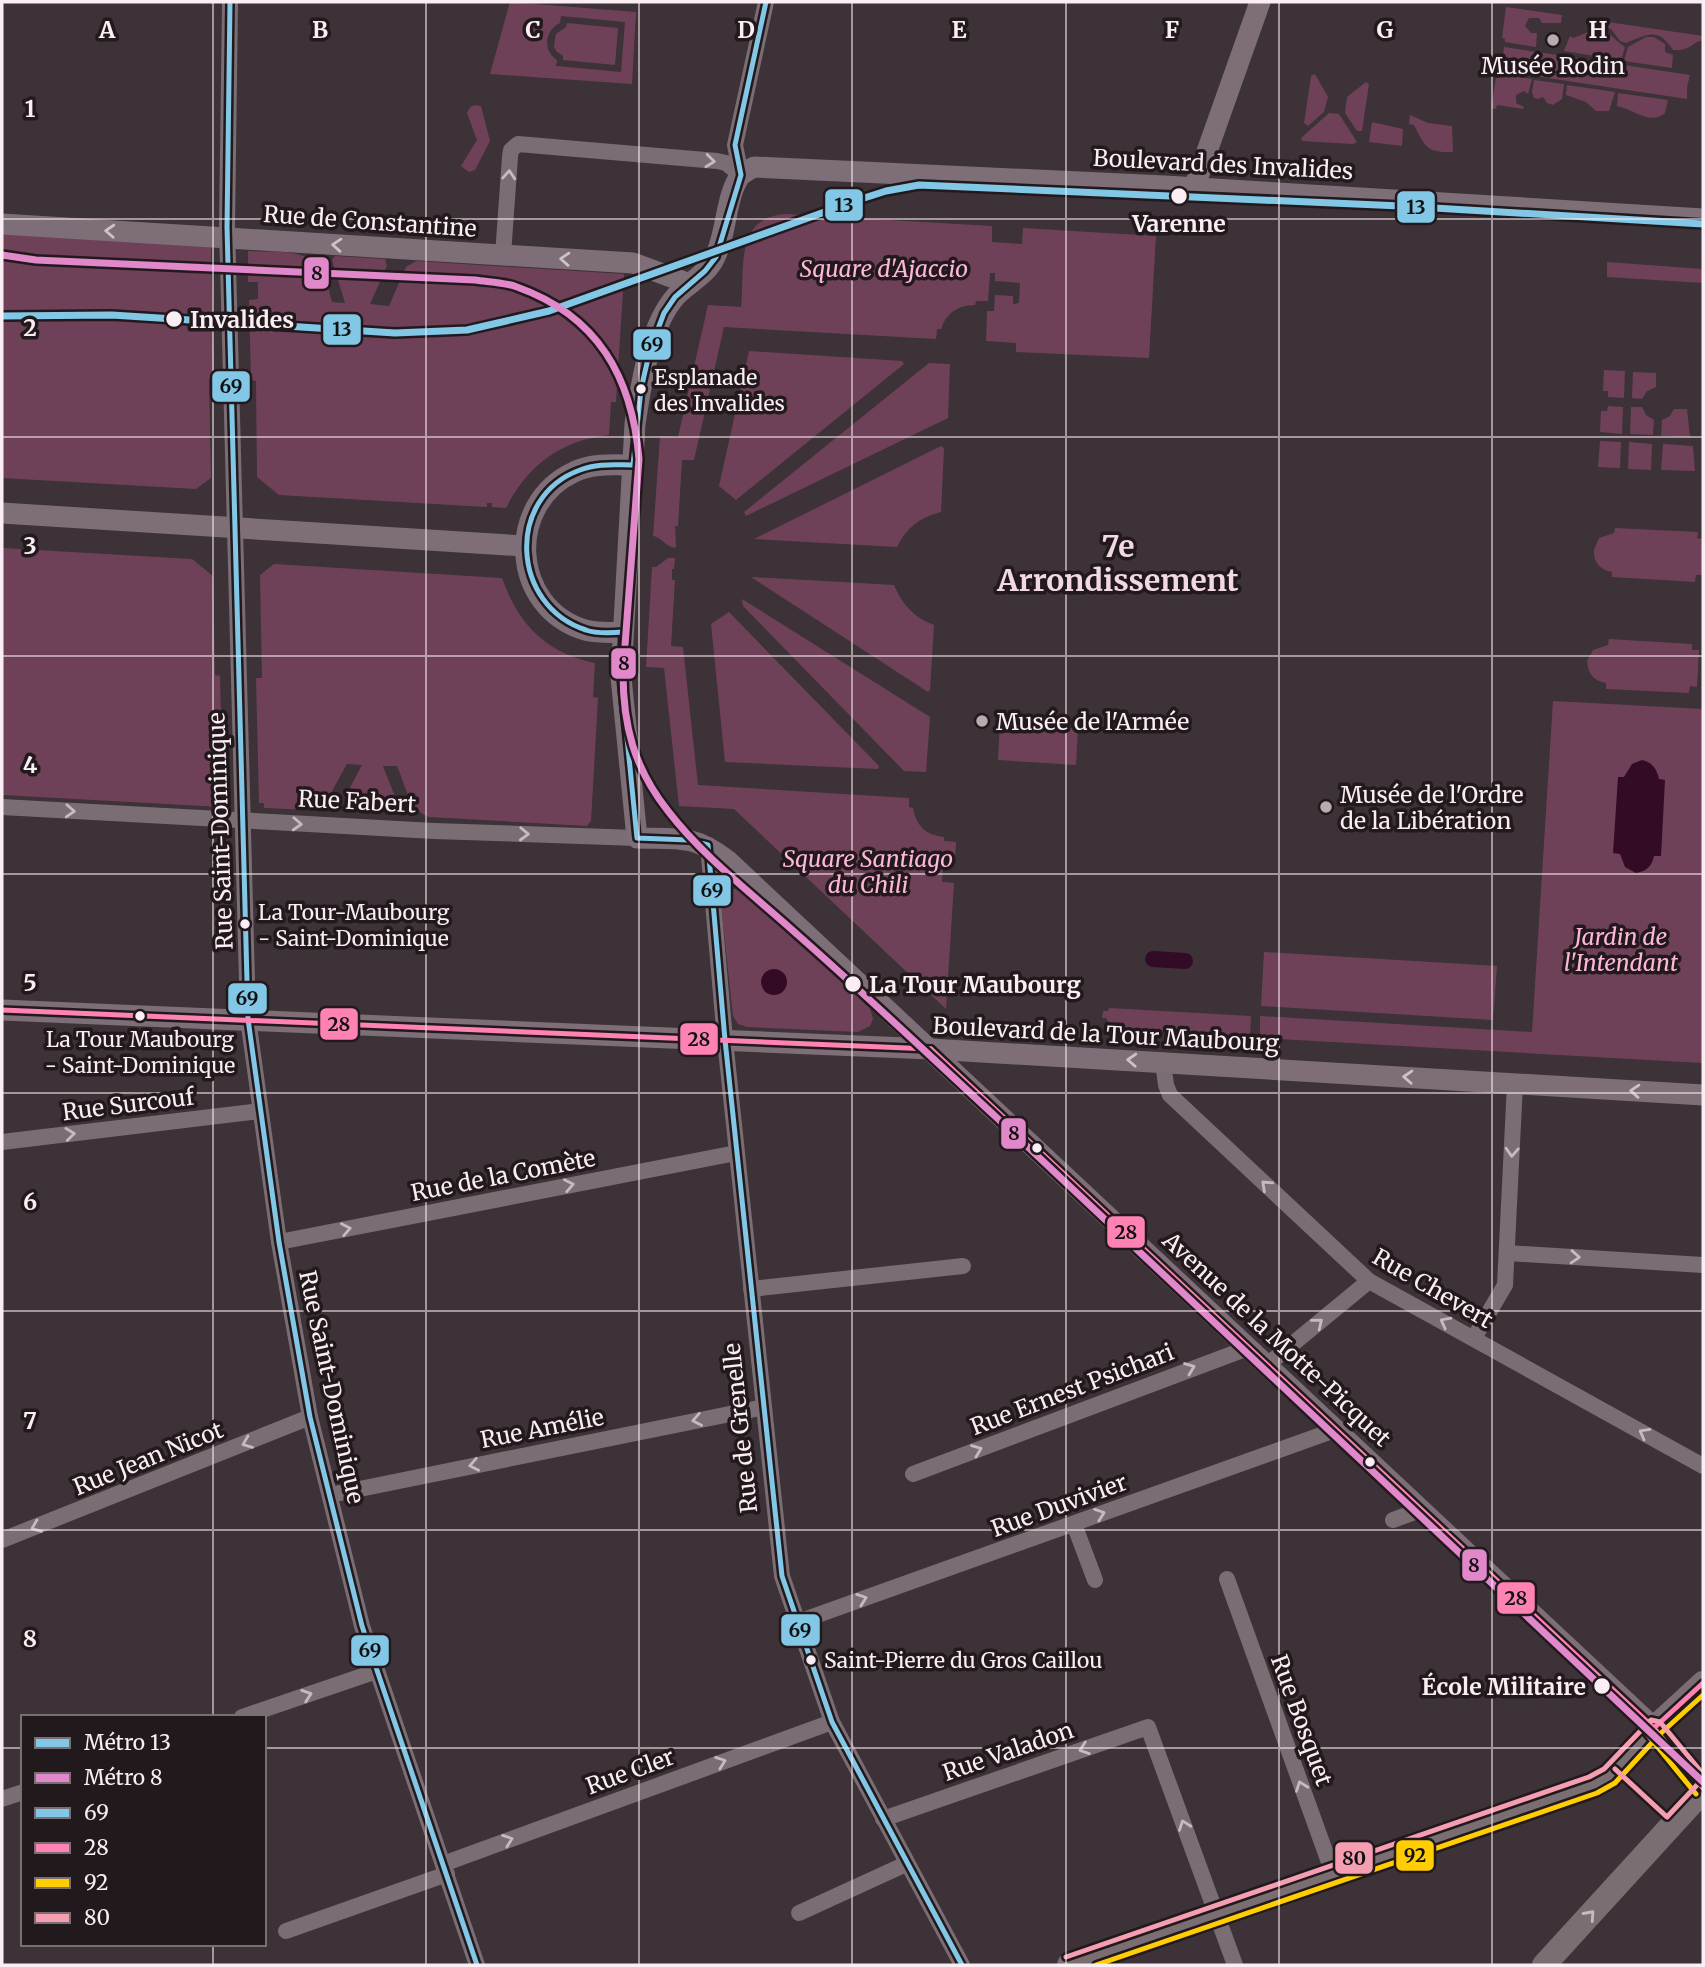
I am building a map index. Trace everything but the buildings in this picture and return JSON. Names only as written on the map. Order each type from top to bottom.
[{"type":"main road","points":[[1194,188],[1260,2]]},
{"type":"main road","name":"Boulevard des Invalides","points":[[741,175],[754,167],[763,166],[1194,188],[1703,219]]},
{"type":"main road","points":[[637,838],[621,677],[633,465],[641,389],[650,350],[664,313],[675,297],[710,266],[716,257],[741,175]]},
{"type":"main road","name":"Rue de Constantine","points":[[2,224],[633,263],[690,284]]},
{"type":"main road","points":[[623,632],[585,630],[566,622],[552,611],[533,587],[526,565],[524,546],[527,528],[535,508],[559,480],[593,466],[633,465]]},
{"type":"main road","points":[[2,513],[524,546]]},
{"type":"main road","name":"Rue Fabert","points":[[637,838],[689,840],[708,845]]},
{"type":"main road","name":"Avenue de la Motte-Picquet","points":[[708,845],[753,883],[931,1049],[1654,1728],[1703,1789]]},
{"type":"main road","name":"Boulevard de la Tour Maubourg","points":[[2,1010],[931,1049],[1703,1095]]},
{"type":"main road","points":[[1069,1965],[1593,1785],[1609,1776],[1654,1728],[1703,1683]]},
{"type":"main road","points":[[1544,1965],[1703,1789]]},
{"type":"street","name":"Rue Saint-Dominique","points":[[230,2],[227,238],[248,1019],[279,1242],[310,1418],[362,1626],[477,1965]]},
{"type":"street","points":[[741,175],[736,138],[766,2]]},
{"type":"street","points":[[503,255],[510,157],[514,146],[519,144],[717,161],[726,163],[741,175]]},
{"type":"street","name":"Rue Fabert","points":[[2,807],[242,821],[637,838]]},
{"type":"street","name":"Rue de Grenelle","points":[[708,845],[736,1153],[782,1576],[832,1722],[962,1965]]},
{"type":"street","name":"Rue Chevert","points":[[1163,1062],[1170,1095],[1369,1281],[1703,1466]]},
{"type":"street","points":[[1474,1338],[1505,1285],[1515,1083]]},
{"type":"street","name":"Rue Surcouf","points":[[2,1142],[260,1111]]},
{"type":"street","name":"Rue de la Comète","points":[[279,1242],[736,1153]]},
{"type":"street","points":[[1507,1253],[1703,1265]]},
{"type":"street","points":[[751,1289],[963,1266]]},
{"type":"street","points":[[1266,1365],[1369,1281]]},
{"type":"street","name":"Rue Ernest Psichari","points":[[914,1474],[1248,1348]]},
{"type":"street","name":"Rue Amélie","points":[[330,1495],[764,1407]]},
{"type":"street","name":"Rue Jean Nicot","points":[[2,1540],[310,1418]]},
{"type":"street","name":"Rue Duvivier","points":[[798,1622],[1335,1430]]},
{"type":"street","points":[[1393,1520],[1420,1510]]},
{"type":"street","points":[[1074,1524],[1095,1580]]},
{"type":"street","name":"Rue Bosquet","points":[[1227,1579],[1334,1876]]},
{"type":"street","points":[[248,1715],[377,1671]]},
{"type":"street","name":"Rue Cler","points":[[286,1931],[832,1722]]},
{"type":"street","name":"Rue Valadon","points":[[883,1819],[1148,1727],[1217,1915]]},
{"type":"street","points":[[2,1799],[21,1792]]},
{"type":"street","points":[[799,1913],[906,1864]]},
{"type":"street","points":[[1217,1915],[1235,1965]]},
{"type":"green space","points":[[510,2],[636,12],[632,84],[490,74]],"holes":[[[561,16],[625,22],[621,72],[556,66],[557,60],[549,51],[547,40],[551,30],[560,23]]]},
{"type":"green space","points":[[1506,7],[1562,15],[1561,23],[1542,23],[1539,18],[1529,18],[1525,26],[1531,33],[1537,33],[1536,47],[1505,42],[1502,38]]},
{"type":"green space","points":[[1601,21],[1703,36],[1703,40],[1679,50],[1673,50],[1663,38],[1652,34],[1626,43],[1620,41],[1611,29],[1599,25]]},
{"type":"green space","points":[[567,23],[618,28],[615,65],[563,60],[563,56],[554,46],[556,34],[566,27]]},
{"type":"green space","points":[[1596,29],[1607,33],[1625,47],[1621,60],[1564,51],[1570,36],[1573,38]]},
{"type":"green space","points":[[1646,37],[1654,37],[1665,44],[1665,52],[1673,55],[1672,68],[1624,61],[1628,47]]},
{"type":"green space","points":[[1504,47],[1690,75],[1687,99],[1501,71]]},
{"type":"green space","points":[[1315,74],[1328,97],[1324,112],[1308,126],[1304,123],[1311,76]]},
{"type":"green space","points":[[1500,75],[1532,79],[1528,94],[1524,91],[1516,95],[1516,103],[1524,107],[1523,109],[1497,105],[1496,109],[1491,108],[1496,78]]},
{"type":"green space","points":[[1534,80],[1564,84],[1562,99],[1553,105],[1547,103],[1543,97],[1534,98]]},
{"type":"green space","points":[[1366,82],[1369,84],[1362,131],[1357,131],[1345,113],[1347,97]]},
{"type":"green space","points":[[1567,85],[1615,92],[1609,111],[1596,111],[1586,102],[1566,95]]},
{"type":"green space","points":[[1618,93],[1668,100],[1665,113],[1654,118],[1617,106]]},
{"type":"green space","points":[[481,106],[490,141],[475,170],[469,172],[461,166],[477,140],[467,113],[470,107]]},
{"type":"green space","points":[[1329,113],[1339,114],[1357,142],[1302,141],[1301,138]]},
{"type":"green space","points":[[1410,115],[1428,123],[1452,126],[1453,152],[1432,150],[1428,147],[1414,125],[1409,124]]},
{"type":"green space","points":[[1372,122],[1403,129],[1402,146],[1369,142]]},
{"type":"green space","name":"Square d'Ajaccio","points":[[786,214],[992,226],[992,242],[1022,244],[1023,228],[1156,236],[1149,358],[1016,352],[1016,343],[986,341],[987,311],[994,311],[995,295],[1013,296],[1013,304],[1019,303],[1020,283],[995,281],[995,273],[990,273],[988,301],[976,301],[975,305],[963,306],[954,311],[946,318],[941,329],[937,329],[936,339],[724,327],[694,460],[682,460],[678,526],[675,526],[676,548],[672,547],[653,536],[660,436],[678,437],[708,305],[741,307],[743,261],[750,234],[758,224],[769,217]]},
{"type":"green space","points":[[2,234],[211,246],[214,378],[209,379],[211,478],[196,489],[2,478]]},
{"type":"green space","points":[[248,251],[298,254],[307,258],[315,263],[323,274],[332,302],[345,303],[332,260],[335,256],[385,259],[387,266],[370,304],[389,306],[406,267],[416,261],[624,274],[616,402],[611,402],[609,435],[576,443],[547,458],[524,480],[506,508],[492,507],[492,503],[487,503],[487,507],[279,495],[257,477],[256,381],[251,380],[249,300],[258,299],[258,282],[248,282]]},
{"type":"green space","points":[[1607,262],[1703,269],[1703,283],[1607,277]]},
{"type":"green space","points":[[749,351],[902,361],[904,364],[736,500],[719,486]]},
{"type":"green space","points":[[929,363],[950,364],[948,418],[746,516],[744,512]]},
{"type":"green space","points":[[1604,370],[1625,371],[1624,398],[1608,397],[1608,391],[1603,391]]},
{"type":"green space","points":[[1633,372],[1656,373],[1656,387],[1647,391],[1642,399],[1632,398]]},
{"type":"green space","points":[[1608,406],[1623,407],[1622,434],[1600,432],[1601,411],[1607,411]]},
{"type":"green space","points":[[1631,407],[1642,407],[1646,415],[1654,420],[1653,435],[1630,434]]},
{"type":"green space","points":[[1674,409],[1687,409],[1690,437],[1661,436],[1662,420],[1670,416]]},
{"type":"green space","points":[[1600,441],[1621,442],[1620,468],[1598,467]]},
{"type":"green space","points":[[1629,442],[1652,444],[1651,470],[1628,469]]},
{"type":"green space","points":[[1663,444],[1693,446],[1695,471],[1661,470]]},
{"type":"green space","points":[[941,446],[944,448],[941,512],[914,524],[897,547],[754,539]]},
{"type":"green space","points":[[1615,528],[1698,532],[1697,538],[1703,539],[1703,575],[1696,575],[1695,582],[1612,577],[1612,572],[1596,562],[1594,550],[1599,538],[1614,533]]},
{"type":"green space","points":[[2,548],[192,559],[213,576],[215,675],[220,676],[223,793],[220,794],[221,807],[2,795]]},
{"type":"green space","name":"Square Santiago du Chili","points":[[668,558],[675,558],[672,569],[672,580],[675,580],[671,646],[683,647],[698,785],[909,798],[909,807],[913,808],[923,828],[944,837],[944,841],[956,842],[955,862],[943,862],[942,882],[954,883],[946,1009],[734,809],[679,806],[664,668],[646,667],[652,567]]},
{"type":"green space","points":[[274,564],[502,578],[517,610],[536,634],[562,652],[595,663],[593,697],[598,698],[591,821],[587,826],[429,817],[422,814],[412,803],[397,766],[383,766],[397,802],[344,799],[362,765],[347,764],[331,793],[313,810],[264,808],[264,803],[259,803],[256,678],[262,678],[260,575]]},
{"type":"green space","points":[[751,577],[894,585],[909,610],[934,625],[930,690],[928,692]]},
{"type":"green space","points":[[742,599],[930,717],[926,772],[904,771],[743,606]]},
{"type":"green space","points":[[729,612],[879,766],[878,769],[725,762],[711,624]]},
{"type":"green space","points":[[1609,639],[1692,644],[1692,650],[1699,650],[1697,687],[1690,686],[1689,693],[1606,689],[1606,683],[1598,681],[1590,673],[1587,661],[1593,650],[1608,645]]},
{"type":"green space","name":"Jardin de l'Intendant","points":[[1553,701],[1703,709],[1702,1063],[1260,1038],[1260,1016],[1532,1032]]},
{"type":"green space","points":[[1000,724],[1078,728],[1076,765],[998,760]]},
{"type":"green space","points":[[733,889],[742,889],[748,893],[870,1008],[873,1019],[870,1026],[858,1032],[747,1027],[738,1024],[733,1016],[721,905],[724,895]]},
{"type":"green space","points":[[1264,952],[1497,966],[1493,1020],[1261,1006]]},
{"type":"green space","points":[[1109,1008],[1251,1016],[1250,1037],[1112,1028],[1106,1018],[1102,1018],[1103,1011],[1108,1011]]},
{"type":"shaded area","points":[[1642,760],[1654,766],[1659,779],[1665,780],[1661,856],[1654,856],[1648,867],[1636,873],[1625,867],[1620,854],[1613,853],[1618,777],[1624,777],[1632,764]]},
{"type":"shaded area","points":[[774,969],[783,973],[787,982],[783,991],[774,995],[765,991],[761,982],[765,973]]},
{"type":"waterway","points":[[1153,959],[1185,961]]},
{"type":"metro line","name":"13","points":[[2,316],[112,315],[395,333],[467,330],[549,311],[858,200],[919,185],[1401,206],[1703,224]]},
{"type":"metro line","name":"8","points":[[2,255],[36,260],[496,282],[517,287],[545,299],[569,315],[606,353],[619,376],[635,429],[639,459],[623,672],[625,710],[639,762],[656,795],[668,811],[714,861],[996,1117],[1703,1782]]},
{"type":"transit line","name":"69","points":[[230,2],[227,227],[248,1019],[279,1242],[310,1417],[362,1626],[477,1965]]},
{"type":"transit line","name":"69","points":[[766,2],[735,145],[741,175],[716,257],[705,271],[675,297],[664,313],[650,350],[641,389],[633,465],[593,466],[556,484],[539,503],[529,526],[527,551],[531,576],[543,599],[561,617],[590,631],[623,632],[621,677],[637,838],[689,840],[708,845],[725,1040],[782,1576],[832,1722],[962,1965]]},
{"type":"transit line","name":"28","points":[[2,1010],[931,1049]]},
{"type":"transit line","name":"28","points":[[931,1049],[1654,1728],[1703,1788]]},
{"type":"transit line","name":"28","points":[[1654,1728],[1703,1683]]},
{"type":"transit line","name":"92","points":[[1096,1965],[1597,1793],[1615,1783],[1660,1734],[1703,1695]]},
{"type":"transit line","name":"80","points":[[1066,1957],[1589,1777],[1604,1769],[1651,1720],[1660,1722],[1703,1774]]},
{"type":"transit line","name":"92","points":[[1647,1734],[1696,1794]]},
{"type":"transit line","name":"80","points":[[1615,1769],[1667,1817],[1697,1785]]},
{"type":"place","name":"Musée Rodin","points":[[1553,40]]},
{"type":"place","name":"Varenne","points":[[1179,196]]},
{"type":"place","name":"Invalides","points":[[174,319]]},
{"type":"place","name":"Esplanade des Invalides","points":[[641,389]]},
{"type":"place","name":"Musée de l'Armée","points":[[982,721]]},
{"type":"place","name":"Musée de l'Ordre de la Libération","points":[[1326,807]]},
{"type":"place","name":"La Tour-Maubourg - Saint-Dominique","points":[[245,924]]},
{"type":"place","name":"La Tour Maubourg","points":[[853,984]]},
{"type":"place","name":"La Tour Maubourg - Saint-Dominique","points":[[140,1016]]},
{"type":"place","name":"Saint-Pierre du Gros Caillou","points":[[811,1660]]},
{"type":"place","name":"École Militaire","points":[[1602,1686]]},
{"type":"district","name":"7e Arrondissement","points":[[1118,563]]}]
